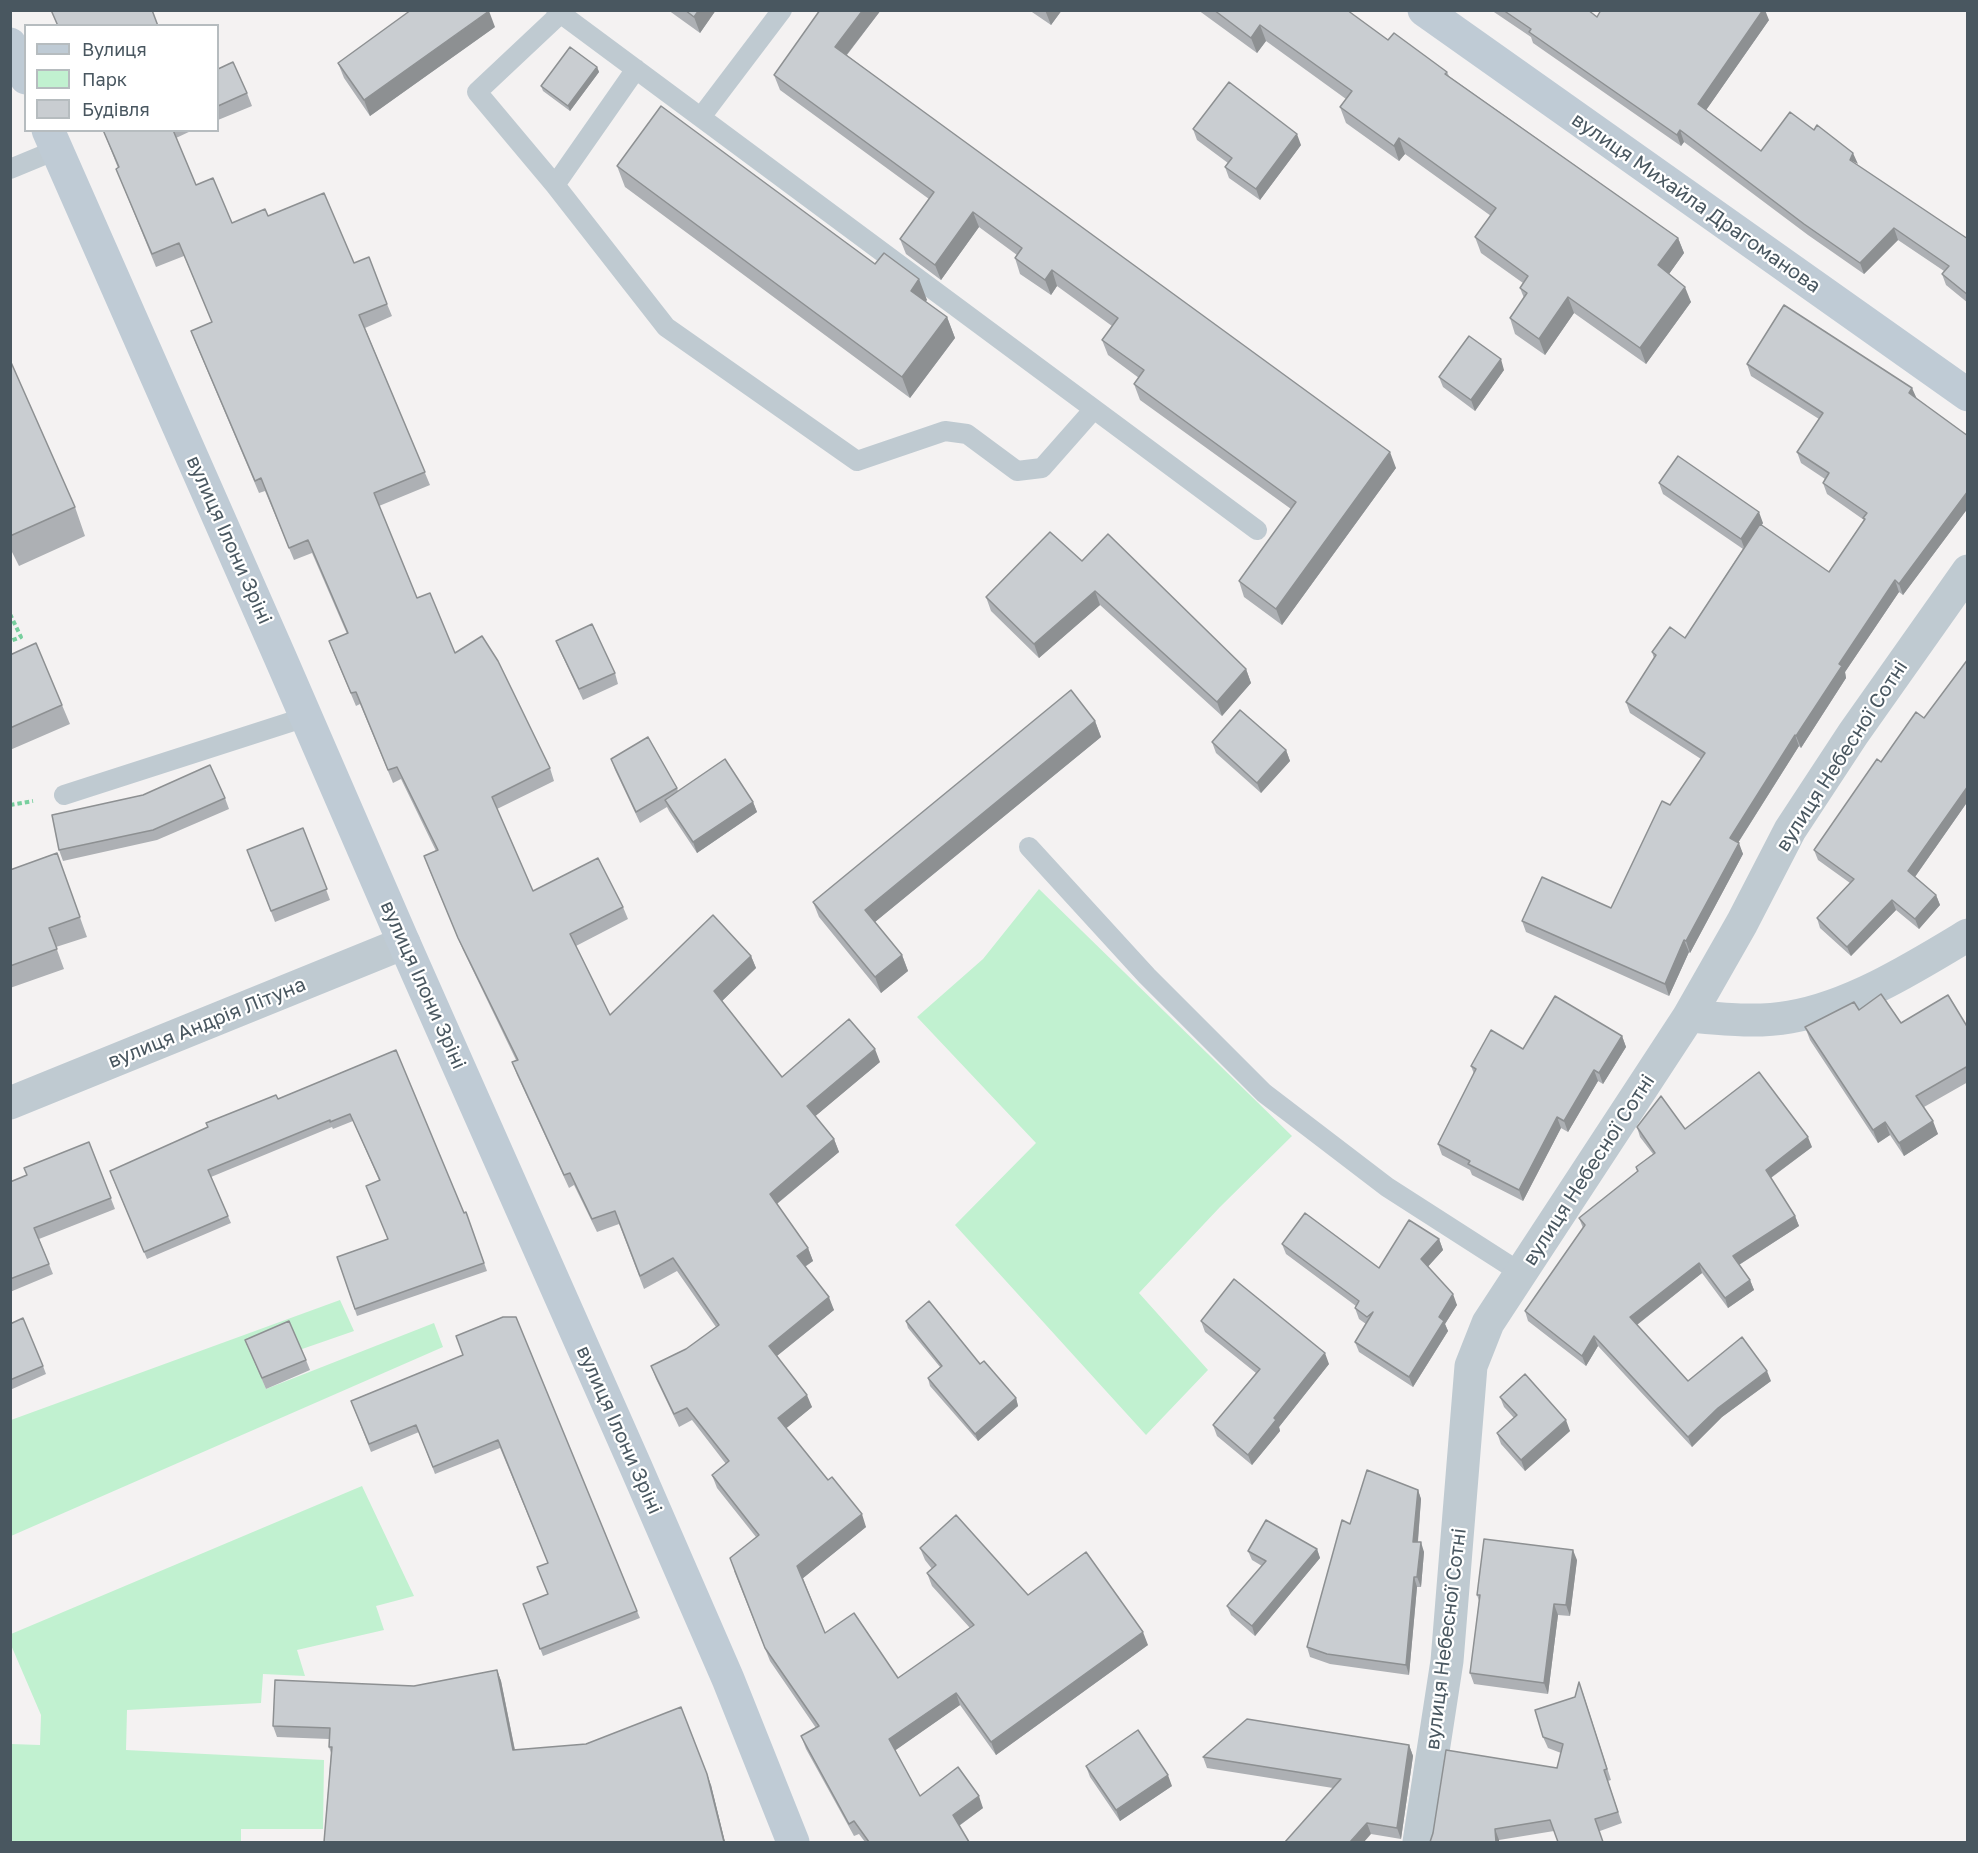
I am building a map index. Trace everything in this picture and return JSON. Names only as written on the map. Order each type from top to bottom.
[{"type":"main road","name":"вулиця Михайла Драгоманова","points":[[1424,10],[1968,395]]},
{"type":"main road","points":[[10,44],[24,74]]},
{"type":"main road","name":"вулиця Ілони Зріні","points":[[52,140],[404,944],[640,1475],[728,1679],[793,1842]]},
{"type":"street","name":"вулиця Небесної Сотні","points":[[1419,1842],[1448,1661],[1471,1366],[1488,1323],[1689,1016],[1742,923],[1790,830],[1853,734],[1968,571]]},
{"type":"street","points":[[1689,1016],[1744,1021],[1791,1017],[1814,1011],[1836,1004],[1903,974],[1968,935]]},
{"type":"street","name":"вулиця Андрія Літуна","points":[[10,1102],[404,944]]},
{"type":"lane","points":[[701,117],[782,10]]},
{"type":"lane","points":[[1094,409],[1042,468],[1017,471],[967,434],[945,432],[857,461],[666,327],[555,185],[477,92],[558,12],[701,117],[1257,530]]},
{"type":"lane","points":[[555,185],[636,69]]},
{"type":"lane","points":[[10,169],[52,140]]},
{"type":"lane","points":[[64,795],[306,717]]},
{"type":"lane","points":[[1029,847],[1147,976],[1264,1093],[1387,1187],[1521,1273]]},
{"type":"path","points":[[10,614],[21,637],[10,641]]},
{"type":"green space","points":[[1039,889],[1292,1136],[1220,1207],[1139,1293],[1208,1370],[1146,1435],[955,1225],[1036,1143],[917,1017],[983,959]]},
{"type":"green space","points":[[340,1300],[354,1331],[256,1365],[266,1389],[434,1323],[443,1347],[11,1536],[11,1420]]},
{"type":"green space","points":[[362,1486],[414,1596],[376,1606],[384,1630],[297,1650],[305,1676],[263,1674],[261,1703],[127,1710],[126,1750],[324,1760],[323,1829],[241,1829],[241,1842],[11,1842],[11,1744],[40,1745],[41,1715],[11,1645],[11,1634]]},
{"type":"building","points":[[51,10],[152,10],[157,24],[57,24]]},
{"type":"building","points":[[411,10],[489,11],[364,100],[338,63]]},
{"type":"building","points":[[685,10],[699,10],[694,17]]},
{"type":"building","points":[[820,10],[863,10],[835,47],[1390,452],[1276,609],[1239,581],[1296,502],[1134,384],[1144,370],[1102,340],[1118,318],[1052,270],[1045,280],[1015,258],[1022,248],[973,212],[935,265],[900,239],[934,192],[774,75]]},
{"type":"building","points":[[1214,10],[1347,10],[1388,40],[1394,33],[1447,72],[1445,74],[1678,238],[1658,265],[1685,287],[1640,348],[1568,297],[1539,339],[1510,318],[1527,293],[1520,288],[1528,276],[1475,237],[1496,208],[1399,138],[1394,146],[1340,107],[1352,91],[1260,25],[1251,38]]},
{"type":"building","points":[[1503,10],[1588,10],[1597,17],[1601,10],[1763,10],[1698,104],[1761,151],[1790,112],[1814,130],[1817,125],[1853,153],[1850,160],[1968,239],[1968,295],[1942,274],[1949,266],[1894,228],[1860,263],[1804,224],[1680,130],[1677,135],[1529,32],[1531,29]]},
{"type":"building","points":[[570,47],[597,67],[568,106],[541,86]]},
{"type":"building","points":[[233,62],[247,93],[219,106],[219,69]]},
{"type":"building","points":[[1229,82],[1297,134],[1256,189],[1225,167],[1232,158],[1193,129]]},
{"type":"building","points":[[661,106],[875,264],[884,253],[919,279],[911,291],[947,317],[902,377],[617,166]]},
{"type":"building","points":[[104,132],[174,132],[196,185],[213,178],[232,223],[265,209],[268,216],[324,193],[354,263],[369,257],[387,304],[359,315],[425,472],[374,493],[417,598],[430,593],[455,653],[482,636],[498,661],[550,768],[492,797],[533,891],[598,858],[623,907],[570,934],[610,1015],[713,915],[751,956],[714,991],[782,1077],[849,1019],[875,1049],[807,1106],[834,1139],[770,1194],[808,1248],[797,1256],[829,1297],[769,1346],[807,1395],[778,1418],[828,1480],[832,1477],[862,1514],[797,1566],[825,1633],[854,1613],[898,1678],[974,1625],[927,1573],[936,1565],[920,1548],[956,1515],[1028,1595],[1086,1552],[1143,1632],[991,1742],[956,1693],[889,1739],[920,1796],[958,1767],[979,1796],[953,1815],[969,1842],[869,1842],[854,1821],[849,1824],[801,1736],[819,1726],[765,1648],[730,1558],[759,1535],[712,1475],[729,1461],[687,1408],[674,1414],[651,1366],[686,1349],[719,1325],[673,1258],[640,1276],[615,1211],[592,1219],[570,1173],[564,1175],[512,1062],[518,1060],[458,938],[424,856],[438,850],[397,767],[388,770],[356,692],[351,693],[329,641],[348,633],[308,540],[289,548],[261,478],[255,481],[191,331],[212,322],[179,243],[152,254],[116,169],[119,167]]},
{"type":"building","points":[[1784,305],[1912,388],[1909,393],[1968,436],[1968,491],[1899,584],[1895,580],[1839,664],[1842,666],[1730,838],[1739,843],[1686,941],[1684,940],[1665,984],[1522,921],[1542,877],[1611,908],[1662,801],[1670,805],[1705,753],[1626,702],[1656,655],[1652,652],[1670,627],[1685,638],[1760,524],[1829,572],[1865,519],[1863,518],[1867,513],[1823,483],[1829,473],[1797,452],[1823,413],[1747,364]]},
{"type":"building","points":[[1469,336],[1501,359],[1471,400],[1439,377]]},
{"type":"building","points":[[10,360],[75,507],[10,536]]},
{"type":"building","points":[[1678,456],[1759,512],[1741,539],[1659,483]]},
{"type":"building","points":[[1050,532],[1082,561],[1108,534],[1246,669],[1217,702],[1095,591],[1034,644],[986,597]]},
{"type":"building","points":[[592,624],[615,673],[579,689],[556,641]]},
{"type":"building","points":[[36,643],[62,705],[10,728],[10,655]]},
{"type":"building","points":[[1968,659],[1968,786],[1908,871],[1936,895],[1915,919],[1892,900],[1847,947],[1817,918],[1854,879],[1814,850],[1877,759],[1881,762],[1916,712],[1924,718]]},
{"type":"building","points":[[1071,690],[1095,721],[865,910],[902,955],[875,977],[813,902]]},
{"type":"building","points":[[1240,710],[1286,750],[1257,783],[1212,742]]},
{"type":"building","points":[[648,737],[677,788],[636,812],[611,759]]},
{"type":"building","points":[[725,759],[753,802],[693,842],[665,800]]},
{"type":"building","points":[[210,765],[225,798],[153,830],[59,850],[52,815],[143,795]]},
{"type":"building","points":[[303,828],[327,889],[271,911],[247,850]]},
{"type":"building","points":[[57,853],[80,917],[49,928],[57,949],[10,966],[10,870]]},
{"type":"building","points":[[1881,994],[1901,1023],[1948,995],[1968,1028],[1968,1066],[1916,1096],[1933,1121],[1899,1143],[1885,1122],[1873,1130],[1805,1027],[1854,1002],[1859,1010]]},
{"type":"building","points":[[1555,996],[1622,1036],[1599,1073],[1594,1070],[1564,1121],[1557,1117],[1519,1190],[1468,1164],[1470,1161],[1438,1144],[1476,1069],[1471,1066],[1491,1030],[1523,1049]]},
{"type":"building","points":[[396,1050],[464,1213],[466,1212],[484,1263],[355,1309],[337,1257],[388,1239],[366,1186],[380,1180],[350,1114],[208,1170],[228,1216],[144,1252],[110,1171],[208,1127],[206,1123],[276,1095],[278,1099]]},
{"type":"building","points":[[1759,1072],[1808,1137],[1766,1170],[1795,1216],[1733,1256],[1750,1280],[1725,1298],[1699,1263],[1630,1317],[1688,1381],[1742,1337],[1767,1371],[1718,1408],[1688,1437],[1594,1336],[1582,1356],[1525,1311],[1585,1225],[1579,1218],[1638,1171],[1636,1167],[1655,1153],[1637,1127],[1661,1096],[1685,1129]]},
{"type":"building","points":[[89,1142],[111,1198],[34,1228],[49,1264],[10,1279],[10,1182],[27,1175],[24,1168]]},
{"type":"building","points":[[1305,1213],[1379,1268],[1409,1220],[1439,1239],[1421,1259],[1453,1294],[1439,1317],[1444,1321],[1409,1377],[1355,1342],[1373,1312],[1367,1317],[1355,1308],[1359,1301],[1282,1244]]},
{"type":"building","points":[[1234,1279],[1325,1353],[1248,1455],[1213,1425],[1260,1369],[1201,1321]]},
{"type":"building","points":[[929,1301],[980,1364],[984,1361],[1016,1398],[975,1434],[928,1378],[942,1366],[906,1321]]},
{"type":"building","points":[[503,1317],[516,1317],[637,1611],[540,1649],[523,1604],[548,1594],[537,1567],[548,1563],[498,1440],[433,1467],[416,1425],[369,1444],[351,1401],[463,1355],[456,1336]]},
{"type":"building","points":[[23,1318],[43,1366],[10,1380],[10,1324]]},
{"type":"building","points":[[289,1321],[306,1360],[262,1378],[245,1340]]},
{"type":"building","points":[[1525,1374],[1566,1420],[1521,1460],[1497,1433],[1517,1415],[1500,1397]]},
{"type":"building","points":[[1367,1470],[1418,1490],[1413,1542],[1421,1542],[1417,1577],[1414,1577],[1406,1665],[1327,1654],[1307,1647],[1342,1520],[1350,1524]]},
{"type":"building","points":[[1266,1520],[1317,1549],[1252,1626],[1227,1606],[1266,1561],[1248,1551]]},
{"type":"building","points":[[1484,1539],[1573,1550],[1566,1605],[1554,1604],[1544,1683],[1470,1673],[1480,1595],[1477,1595]]},
{"type":"building","points":[[497,1670],[513,1750],[586,1744],[681,1707],[707,1774],[724,1842],[324,1842],[332,1747],[329,1747],[330,1728],[273,1726],[275,1680],[414,1686]]},
{"type":"building","points":[[1579,1682],[1607,1769],[1604,1770],[1618,1812],[1595,1819],[1603,1842],[1558,1842],[1550,1820],[1495,1829],[1496,1842],[1430,1842],[1446,1750],[1557,1768],[1563,1744],[1543,1737],[1535,1710],[1575,1697]]},
{"type":"building","points":[[1247,1719],[1409,1745],[1397,1828],[1367,1823],[1350,1842],[1285,1842],[1341,1779],[1203,1757]]},
{"type":"building","points":[[1138,1730],[1168,1775],[1116,1810],[1086,1766]]}]
